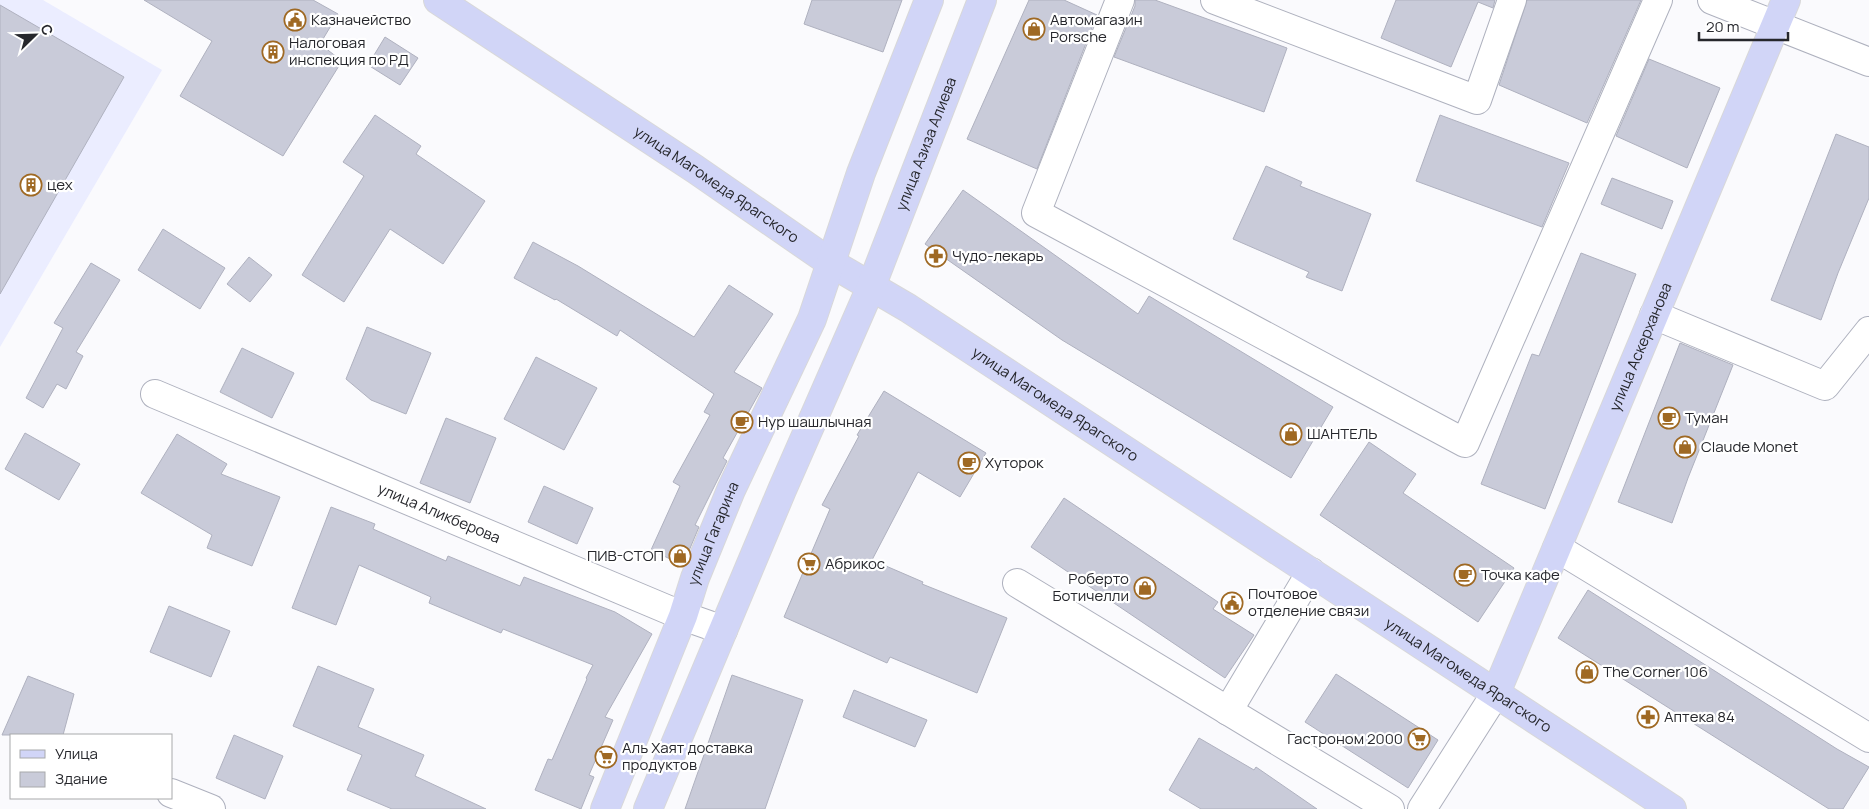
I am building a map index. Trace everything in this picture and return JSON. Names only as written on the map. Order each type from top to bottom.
[{"type":"main road","name":"улица Магомеда Ярагского","points":[[438,0],[695,169],[831,263],[908,308],[1672,809]]},
{"type":"main road","points":[[831,263],[861,173],[930,0]]},
{"type":"main road","name":"улица Азиза Алиева","points":[[871,287],[982,0]]},
{"type":"main road","name":"улица Аскерханова","points":[[1496,693],[1781,12]]},
{"type":"main road","name":"улица Гагарина","points":[[605,809],[683,616],[731,490],[812,319],[831,263]]},
{"type":"main road","points":[[648,809],[871,287]]},
{"type":"street","points":[[1215,0],[1478,100],[1512,0]]},
{"type":"street","points":[[1112,3],[1036,213],[1465,443],[1658,0]]},
{"type":"street","points":[[1712,0],[1781,12],[1869,62]]},
{"type":"street","points":[[1654,315],[1825,386],[1869,331]]},
{"type":"street","name":"улица Аликберова","points":[[155,394],[683,616],[723,630]]},
{"type":"street","points":[[1556,548],[1869,738]]},
{"type":"street","points":[[1228,711],[1310,572]]},
{"type":"street","points":[[1017,583],[1390,809]]},
{"type":"street","points":[[1422,809],[1496,693]]},
{"type":"street","points":[[172,793],[211,809]]},
{"type":"shaded area","name":"цех","points":[[0,0],[43,0],[162,70],[0,347]]},
{"type":"building","points":[[144,0],[313,0],[338,14],[320,44],[342,61],[283,156],[180,96],[212,41]]},
{"type":"building","points":[[812,0],[902,0],[883,52],[804,24]]},
{"type":"building","points":[[1029,0],[1064,0],[1097,15],[1037,169],[967,139]]},
{"type":"building","points":[[1135,0],[1155,0],[1287,48],[1264,112],[1114,57],[1135,6]]},
{"type":"building","points":[[1396,0],[1495,0],[1493,8],[1478,2],[1451,67],[1381,38]]},
{"type":"building","points":[[1527,0],[1641,0],[1587,123],[1499,85]]},
{"type":"building","name":"цех","points":[[0,5],[124,77],[0,294]]},
{"type":"building","points":[[385,37],[418,58],[400,85],[368,65]]},
{"type":"building","points":[[1649,59],[1720,88],[1687,168],[1616,136]]},
{"type":"building","points":[[375,115],[421,146],[416,154],[485,201],[443,264],[390,229],[344,302],[302,275],[364,176],[343,162]]},
{"type":"building","points":[[1440,115],[1569,163],[1542,227],[1416,181]]},
{"type":"building","points":[[1836,134],[1869,147],[1869,198],[1821,320],[1771,300]]},
{"type":"building","points":[[1266,166],[1302,182],[1300,186],[1371,214],[1342,291],[1306,277],[1309,272],[1233,239]]},
{"type":"building","points":[[1612,178],[1673,201],[1662,229],[1601,204]]},
{"type":"building","points":[[963,190],[1138,314],[1149,296],[1333,407],[1291,478],[1062,340],[925,244]]},
{"type":"building","points":[[163,229],[225,268],[200,309],[138,270]]},
{"type":"building","points":[[533,242],[578,266],[694,337],[729,285],[773,314],[734,372],[762,388],[723,458],[727,461],[695,525],[699,527],[683,565],[651,550],[680,486],[673,482],[710,415],[704,412],[714,394],[620,330],[617,336],[556,299],[514,278]]},
{"type":"building","points":[[1581,253],[1636,274],[1545,509],[1481,484],[1532,354],[1539,356]]},
{"type":"building","points":[[249,257],[272,275],[250,302],[227,284]]},
{"type":"building","points":[[91,263],[120,280],[76,352],[83,356],[66,389],[57,384],[43,408],[26,398],[63,328],[54,323]]},
{"type":"building","points":[[367,327],[431,353],[406,414],[371,400],[346,379]]},
{"type":"building","points":[[1680,343],[1733,365],[1672,523],[1618,502]]},
{"type":"building","points":[[242,348],[294,373],[272,418],[220,392]]},
{"type":"building","points":[[536,357],[597,388],[564,450],[504,419]]},
{"type":"building","points":[[884,391],[986,453],[960,497],[918,472],[872,560],[923,582],[922,584],[1007,618],[977,693],[890,657],[887,663],[784,617],[830,509],[822,505],[859,436],[857,435]]},
{"type":"building","points":[[446,418],[496,438],[470,503],[420,483]]},
{"type":"building","points":[[25,433],[80,464],[59,500],[5,469]]},
{"type":"building","points":[[177,434],[227,464],[221,474],[280,497],[252,566],[207,548],[212,535],[141,493]]},
{"type":"building","points":[[1369,442],[1416,474],[1403,493],[1514,568],[1478,622],[1320,515]]},
{"type":"building","points":[[544,486],[593,508],[577,544],[528,522]]},
{"type":"building","name":"Роберто Ботичелли","points":[[1064,498],[1218,602],[1213,609],[1254,635],[1225,678],[1031,547]]},
{"type":"building","points":[[331,507],[375,524],[373,529],[446,561],[448,556],[520,586],[524,577],[615,612],[652,634],[605,717],[613,720],[589,775],[594,777],[581,809],[535,790],[548,759],[552,760],[593,665],[503,629],[501,633],[429,603],[431,597],[359,565],[336,625],[292,608]]},
{"type":"building","points":[[1588,590],[1837,749],[1869,767],[1843,809],[1829,809],[1558,638]]},
{"type":"building","points":[[169,606],[230,631],[211,677],[150,652]]},
{"type":"building","points":[[318,666],[374,689],[358,727],[424,755],[415,776],[486,809],[392,809],[347,790],[362,755],[293,726]]},
{"type":"building","points":[[1336,674],[1438,740],[1408,788],[1305,722]]},
{"type":"building","points":[[732,675],[803,700],[765,809],[685,809]]},
{"type":"building","points":[[28,676],[74,694],[63,734],[2,735]]},
{"type":"building","points":[[854,690],[927,720],[915,747],[843,717]]},
{"type":"building","points":[[234,735],[283,756],[265,799],[216,778]]},
{"type":"building","points":[[1199,738],[1254,770],[1256,767],[1317,809],[1201,809],[1169,790]]},
{"type":"place","name":"Казначейство","points":[[295,20]]},
{"type":"place","name":"Автомагазин Porsche","points":[[1034,29]]},
{"type":"place","name":"Налоговая инспекция по РД","points":[[273,52]]},
{"type":"place","name":"цех","points":[[31,185]]},
{"type":"place","name":"Чудо-лекарь","points":[[936,256]]},
{"type":"place","name":"Туман","points":[[1669,418]]},
{"type":"place","name":"Нур шашлычная","points":[[742,422]]},
{"type":"place","name":"ШАНТЕЛЬ","points":[[1291,434]]},
{"type":"place","name":"Claude Monet","points":[[1685,447]]},
{"type":"place","name":"Хуторок","points":[[969,463]]},
{"type":"place","name":"ПИВ-СТОП","points":[[680,556]]},
{"type":"place","name":"Абрикос","points":[[809,564]]},
{"type":"place","name":"Точка кафе","points":[[1465,575]]},
{"type":"place","name":"Роберто Ботичелли","points":[[1145,588]]},
{"type":"place","name":"Почтовое отделение связи","points":[[1232,603]]},
{"type":"place","name":"The Corner 106","points":[[1587,672]]},
{"type":"place","name":"Аптека 84","points":[[1648,717]]},
{"type":"place","name":"Гастроном 2000","points":[[1419,739]]},
{"type":"place","name":"Аль Хаят доставка продуктов","points":[[606,757]]}]
